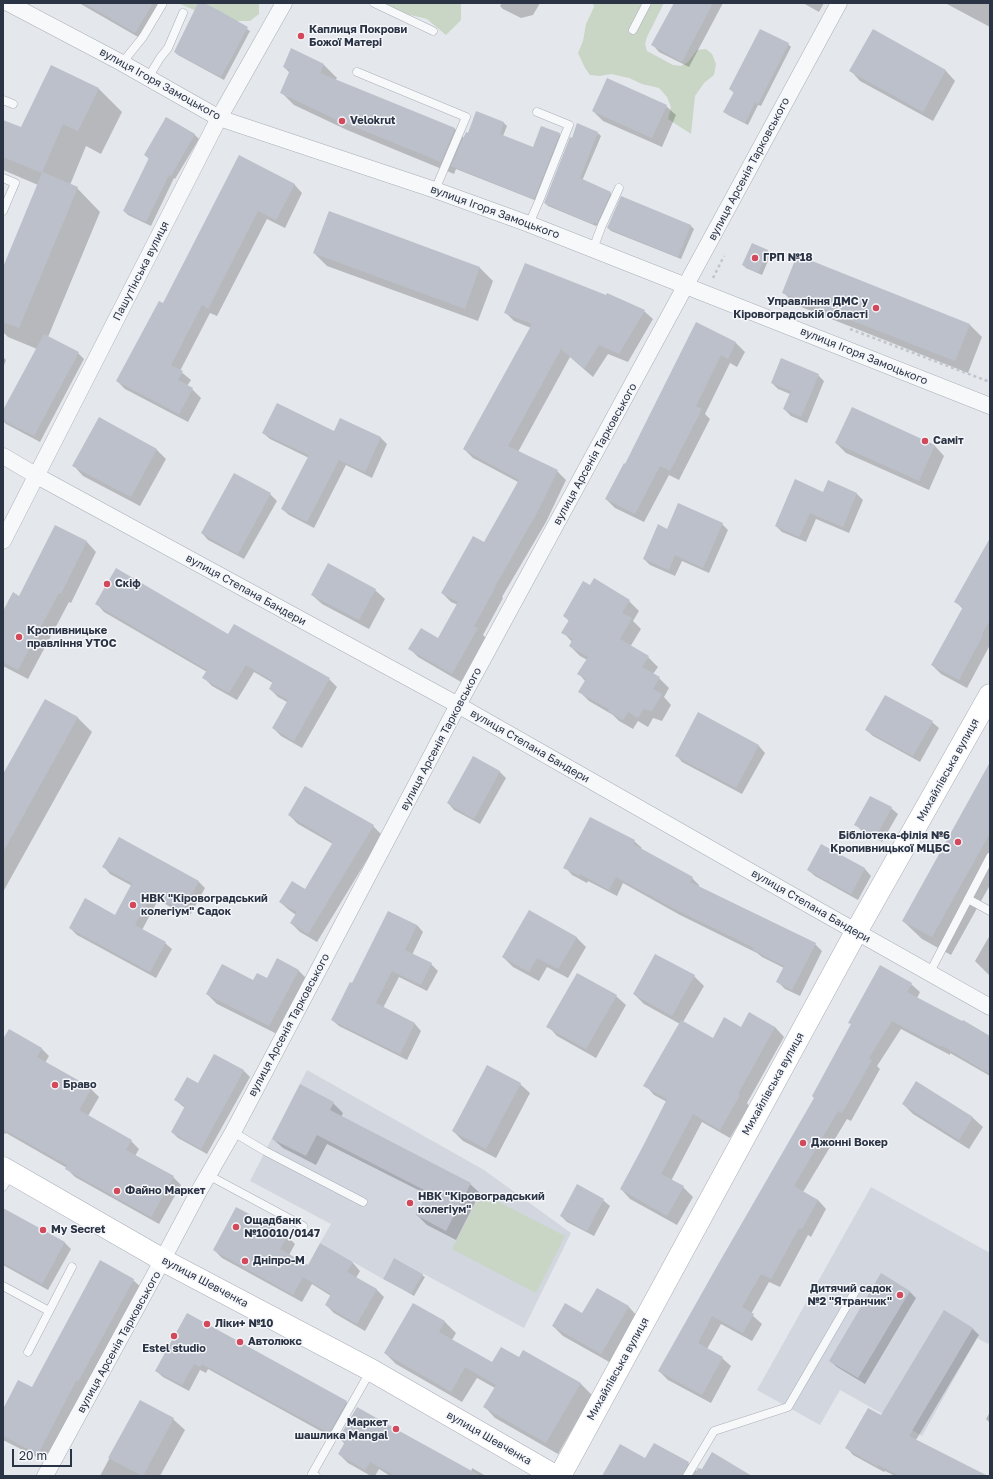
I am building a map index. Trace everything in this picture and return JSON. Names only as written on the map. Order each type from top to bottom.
[{"type":"street","name":"вулиця Ігоря Замоцького","points":[[8,3],[122,63],[219,118],[435,190],[529,224],[990,406]]},
{"type":"street","name":"Пашутінська вулиця","points":[[3,541],[219,118],[284,3]]},
{"type":"street","name":"вулиця Арсенія Тарковського","points":[[45,1476],[163,1260],[174,1237],[233,1132],[458,705],[839,3]]},
{"type":"street","name":"вулиця Степана Бандери","points":[[3,456],[37,476],[458,705],[990,1007]]},
{"type":"street","name":"Михайлівська вулиця","points":[[560,1476],[856,932],[990,695]]},
{"type":"street","name":"вулиця Шевченка","points":[[6,1176],[371,1370],[555,1476]]},
{"type":"lane","points":[[374,3],[433,31]]},
{"type":"lane","points":[[633,30],[647,3]]},
{"type":"lane","points":[[122,63],[144,37],[162,5]]},
{"type":"lane","points":[[148,78],[168,48],[183,13]]},
{"type":"lane","points":[[357,72],[466,116],[435,190]]},
{"type":"lane","points":[[3,100],[13,104]]},
{"type":"lane","points":[[529,224],[569,125],[537,112]]},
{"type":"lane","points":[[3,178],[15,183],[3,211]]},
{"type":"lane","points":[[594,249],[602,225],[619,188]]},
{"type":"lane","points":[[930,972],[990,857]]},
{"type":"lane","points":[[968,899],[990,911]]},
{"type":"lane","points":[[233,1132],[265,1151],[363,1202]]},
{"type":"lane","points":[[208,1175],[303,1226]]},
{"type":"lane","points":[[28,1352],[72,1268]]},
{"type":"lane","points":[[3,1286],[49,1311]]},
{"type":"lane","points":[[687,1476],[714,1431],[788,1407],[856,1290]]},
{"type":"lane","points":[[316,1476],[312,1474],[371,1370]]},
{"type":"shaded area","name":"НВК \"Кіровоградський колегіум\"","points":[[307,1070],[484,1170],[571,1233],[524,1328],[394,1258],[383,1279],[320,1243],[331,1224],[250,1181]]},
{"type":"shaded area","name":"Дитячий садок №2 \"Ятранчик\"","points":[[871,1187],[990,1253],[990,1341],[988,1344],[977,1338],[922,1436],[840,1390],[820,1425],[757,1390]]},
{"type":"green space","points":[[178,3],[259,3],[259,14],[250,21],[219,21]]},
{"type":"green space","points":[[379,3],[461,3],[461,20],[446,35],[427,19],[382,8]]},
{"type":"green space","points":[[593,3],[664,3],[647,37],[645,44],[647,51],[673,65],[681,66],[688,62],[697,50],[706,49],[712,54],[716,64],[714,75],[704,83],[695,96],[691,134],[668,119],[671,107],[667,97],[659,88],[611,74],[600,76],[590,75],[578,53],[583,41],[586,24],[594,7]]},
{"type":"green space","points":[[481,1193],[565,1236],[536,1293],[452,1249]]},
{"type":"building","points":[[84,3],[153,3],[135,33]]},
{"type":"building","points":[[198,3],[204,3],[248,27],[221,77],[174,52]]},
{"type":"building","points":[[674,3],[713,3],[682,62],[651,45]]},
{"type":"building","points":[[760,29],[789,43],[758,104],[755,102],[745,123],[723,112],[734,92],[729,89]]},
{"type":"building","points":[[873,29],[946,70],[923,112],[849,71]]},
{"type":"building","points":[[291,48],[324,64],[320,73],[455,128],[441,162],[333,118],[280,93],[290,70],[283,67]]},
{"type":"building","points":[[51,65],[99,88],[78,131],[63,124],[42,172],[78,187],[19,328],[3,322],[3,267],[42,173],[3,157],[3,120],[21,127]]},
{"type":"building","points":[[607,78],[667,105],[652,138],[592,111]]},
{"type":"building","points":[[476,111],[504,122],[500,134],[533,147],[541,126],[560,133],[534,199],[451,166],[466,132],[468,133]]},
{"type":"building","points":[[166,117],[195,134],[171,176],[169,175],[146,222],[123,211],[149,158],[144,155]]},
{"type":"building","points":[[577,123],[598,132],[580,178],[611,192],[597,224],[594,222],[593,224],[544,203]]},
{"type":"building","points":[[239,155],[295,184],[276,220],[258,211],[208,309],[202,305],[171,365],[183,371],[178,380],[193,388],[179,414],[116,381],[159,301],[163,303]]},
{"type":"building","points":[[621,196],[691,225],[678,257],[607,228]]},
{"type":"building","points":[[329,211],[480,267],[465,309],[313,253]]},
{"type":"building","name":"ГРП №18","points":[[752,243],[768,250],[758,273],[742,265]]},
{"type":"building","name":"Управління ДМС у Кіровоградській області","points":[[797,255],[970,324],[955,361],[782,293]]},
{"type":"building","points":[[525,263],[606,295],[607,293],[645,310],[619,354],[599,345],[584,369],[561,349],[508,446],[558,470],[537,513],[474,626],[478,628],[452,674],[408,649],[421,628],[438,638],[458,602],[441,593],[473,536],[484,542],[519,480],[463,449],[532,324],[504,313]]},
{"type":"building","points":[[696,322],[736,342],[728,359],[721,355],[696,406],[702,409],[670,471],[660,466],[635,514],[605,499],[624,463],[625,464]]},
{"type":"building","points":[[44,334],[79,352],[34,436],[3,420],[3,410]]},
{"type":"building","points":[[781,358],[819,374],[801,417],[783,409],[791,391],[771,383]]},
{"type":"building","points":[[277,403],[334,431],[340,418],[381,437],[365,472],[339,460],[307,522],[281,509],[309,455],[262,433]]},
{"type":"building","points":[[852,407],[935,445],[919,481],[835,443]]},
{"type":"building","points":[[99,417],[157,449],[131,497],[72,466]]},
{"type":"building","points":[[234,473],[271,493],[238,554],[201,533]]},
{"type":"building","points":[[795,479],[823,492],[828,480],[857,493],[843,527],[810,513],[799,537],[775,526]]},
{"type":"building","points":[[678,503],[723,523],[703,568],[675,555],[669,570],[643,559],[658,524],[667,529]]},
{"type":"building","points":[[55,525],[87,541],[61,594],[59,593],[18,670],[3,662],[3,611],[13,592],[19,596]]},
{"type":"building","points":[[990,538],[990,620],[959,680],[931,665],[963,607],[954,602]]},
{"type":"building","points":[[328,563],[376,589],[359,620],[311,595]]},
{"type":"building","points":[[116,568],[228,634],[234,624],[330,678],[294,741],[272,728],[288,700],[269,689],[273,681],[246,665],[229,693],[202,678],[207,670],[95,604]]},
{"type":"building","points":[[594,578],[630,600],[622,613],[632,618],[620,639],[649,656],[642,667],[660,677],[653,689],[662,694],[652,711],[643,709],[638,718],[628,712],[623,720],[608,711],[609,709],[578,692],[586,679],[577,674],[588,657],[569,646],[573,639],[561,633],[569,620],[563,616],[583,581],[590,585]]},
{"type":"building","points":[[885,695],[933,721],[913,756],[865,730]]},
{"type":"building","points":[[45,699],[78,717],[3,852],[3,774]]},
{"type":"building","points":[[698,712],[759,745],[736,788],[675,756]]},
{"type":"building","points":[[473,756],[500,771],[474,819],[447,803]]},
{"type":"building","points":[[990,762],[990,833],[932,937],[902,921]]},
{"type":"building","points":[[305,786],[374,825],[308,934],[290,923],[297,912],[279,902],[292,881],[305,889],[333,842],[288,815]]},
{"type":"building","points":[[870,796],[892,807],[876,837],[854,825]]},
{"type":"building","points":[[590,817],[635,840],[633,844],[693,877],[690,882],[816,943],[792,990],[776,982],[784,966],[753,950],[754,948],[671,907],[616,877],[609,890],[580,874],[580,876],[563,868]]},
{"type":"building","name":"НВК \"Кіровоградський колегіум\" Садок","points":[[119,837],[199,881],[183,911],[152,894],[135,925],[166,942],[150,972],[69,928],[85,898],[115,915],[132,883],[102,867]]},
{"type":"building","points":[[821,844],[865,868],[851,894],[807,870]]},
{"type":"building","points":[[529,910],[577,937],[558,969],[537,958],[529,972],[502,957]]},
{"type":"building","points":[[388,911],[417,925],[405,950],[432,963],[421,985],[392,971],[376,1003],[415,1023],[400,1054],[331,1020],[350,982],[352,983]]},
{"type":"building","points":[[655,954],[695,975],[672,1016],[633,994]]},
{"type":"building","points":[[277,958],[299,970],[269,1026],[206,994],[222,964],[253,980],[257,973],[267,978]]},
{"type":"building","points":[[880,965],[912,983],[907,992],[962,1021],[963,1020],[990,1036],[990,1074],[941,1045],[941,1047],[892,1021],[869,1058],[872,1060],[842,1113],[838,1111],[794,1186],[818,1200],[802,1229],[799,1228],[771,1279],[761,1274],[742,1307],[754,1314],[743,1333],[712,1316],[698,1343],[723,1357],[702,1395],[658,1371],[814,1098],[812,1096],[851,1024],[848,1023]]},
{"type":"building","points":[[577,973],[617,995],[586,1049],[546,1027]]},
{"type":"building","points":[[749,1012],[775,1027],[720,1130],[693,1114],[661,1174],[684,1186],[667,1216],[620,1189],[667,1099],[643,1086],[681,1020],[713,1038],[724,1017],[741,1027]]},
{"type":"building","points":[[9,1029],[42,1048],[37,1057],[92,1088],[79,1110],[132,1140],[126,1150],[174,1176],[151,1217],[65,1169],[67,1165],[3,1129],[3,1039]]},
{"type":"building","points":[[214,1054],[244,1070],[201,1149],[171,1132],[185,1106],[174,1100],[187,1077],[198,1083]]},
{"type":"building","points":[[487,1065],[521,1083],[486,1149],[452,1131]]},
{"type":"building","points":[[916,1081],[973,1117],[959,1140],[902,1104]]},
{"type":"building","points":[[300,1084],[334,1102],[330,1110],[471,1183],[446,1231],[416,1215],[428,1192],[317,1135],[306,1156],[272,1139]]},
{"type":"building","points":[[577,1184],[604,1199],[587,1231],[560,1216]]},
{"type":"building","points":[[236,1207],[288,1235],[280,1249],[308,1265],[320,1243],[353,1262],[347,1272],[377,1289],[357,1324],[325,1305],[331,1294],[303,1277],[293,1295],[213,1250]]},
{"type":"building","points":[[3,1208],[65,1242],[42,1284],[3,1263]]},
{"type":"building","points":[[394,1258],[423,1274],[411,1294],[383,1279]]},
{"type":"building","points":[[100,1260],[134,1279],[78,1382],[76,1381],[38,1454],[3,1436],[3,1409],[18,1380],[32,1387]]},
{"type":"building","points":[[881,1273],[910,1291],[858,1378],[829,1361]]},
{"type":"building","points":[[597,1288],[629,1306],[601,1354],[552,1326],[565,1303],[582,1313]]},
{"type":"building","points":[[413,1303],[445,1321],[439,1332],[492,1362],[501,1347],[519,1357],[523,1350],[581,1383],[546,1443],[483,1407],[496,1385],[465,1367],[451,1392],[384,1353]]},
{"type":"building","points":[[944,1310],[973,1328],[909,1436],[988,1476],[900,1476],[878,1465],[877,1466],[845,1448],[868,1408],[881,1415]]},
{"type":"building","points":[[187,1313],[347,1401],[329,1433],[202,1364],[200,1367],[194,1364],[182,1385],[155,1371]]},
{"type":"building","points":[[140,1400],[174,1418],[143,1476],[108,1458]]},
{"type":"building","points":[[357,1407],[481,1476],[396,1476],[370,1462],[365,1470],[338,1454],[345,1442],[338,1439]]},
{"type":"building","points":[[654,1443],[689,1462],[682,1476],[602,1476],[620,1444],[645,1458]]},
{"type":"building","points":[[712,1452],[752,1476],[693,1476],[698,1468],[702,1469]]},
{"type":"place","name":"Каплиця Покрови Божої Матері","points":[[301,36]]},
{"type":"place","name":"Velokrut","points":[[342,121]]},
{"type":"place","name":"ГРП №18","points":[[755,258]]},
{"type":"place","name":"Управління ДМС у Кіровоградській області","points":[[876,308]]},
{"type":"place","name":"Саміт","points":[[925,441]]},
{"type":"place","name":"Скіф","points":[[107,584]]},
{"type":"place","name":"Кропивницьке правління УТОС","points":[[19,637]]},
{"type":"place","name":"Бібліотека-філія №6 Кропивницької МЦБС","points":[[958,842]]},
{"type":"place","name":"НВК \"Кіровоградський колегіум\" Садок","points":[[133,905]]},
{"type":"place","name":"Браво","points":[[55,1085]]},
{"type":"place","name":"Джонні Вокер","points":[[803,1143]]},
{"type":"place","name":"Файно Маркет","points":[[117,1191]]},
{"type":"place","name":"НВК \"Кіровоградський колегіум\"","points":[[410,1203]]},
{"type":"place","name":"Ощадбанк №10010/0147","points":[[236,1227]]},
{"type":"place","name":"My Secret","points":[[43,1230]]},
{"type":"place","name":"Дніпро-М","points":[[245,1261]]},
{"type":"place","name":"Дитячий садок №2 \"Ятранчик\"","points":[[900,1295]]},
{"type":"place","name":"Ліки+ №10","points":[[207,1324]]},
{"type":"place","name":"Estel studio","points":[[174,1336]]},
{"type":"place","name":"Автолюкс","points":[[240,1342]]},
{"type":"place","name":"Маркет шашлика Mangal","points":[[396,1429]]}]
